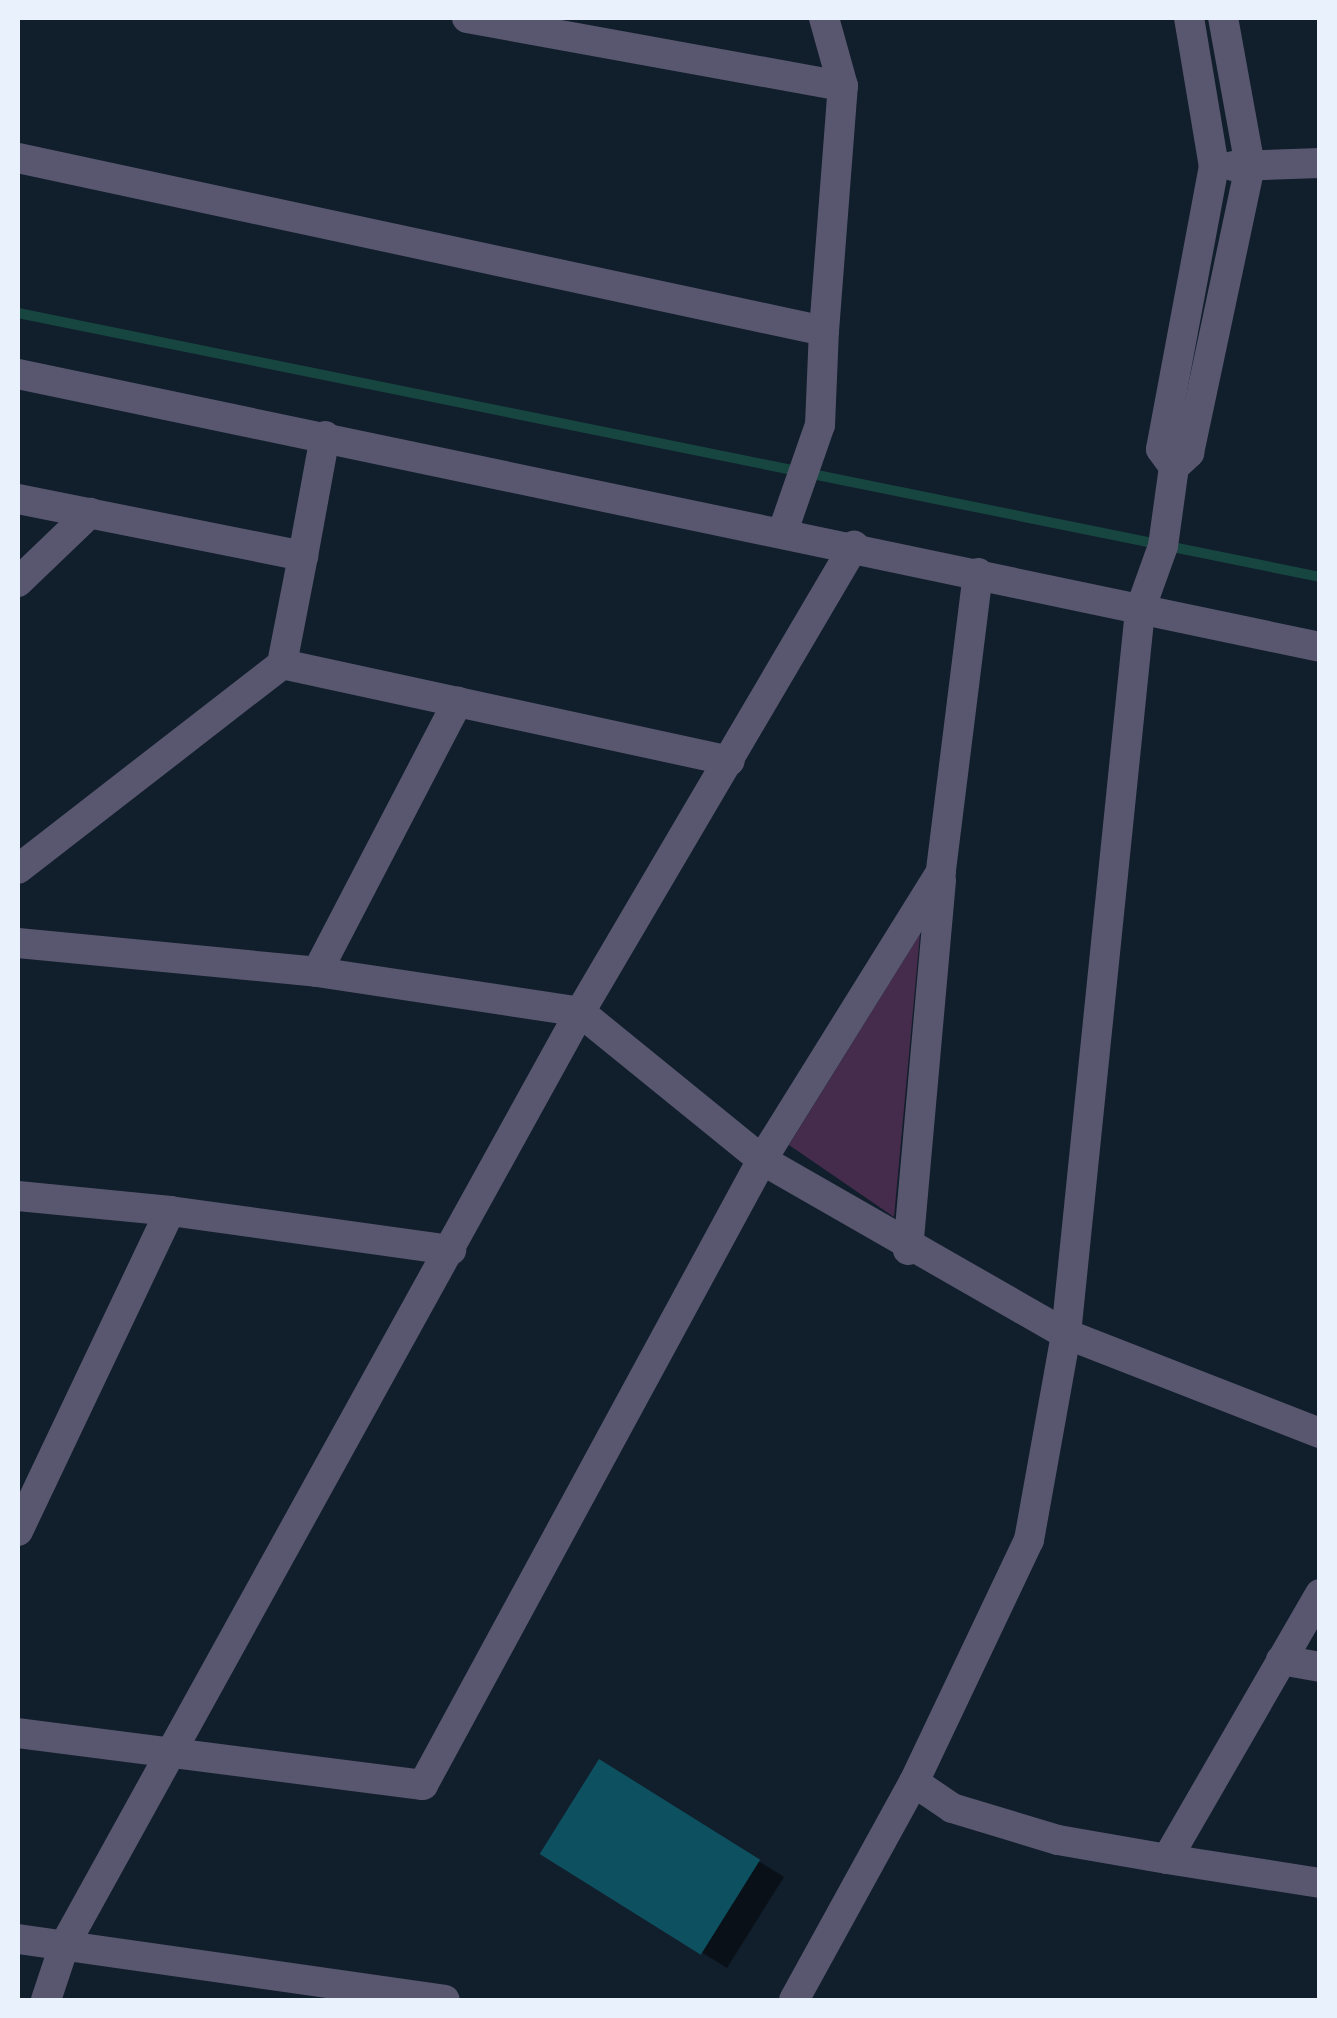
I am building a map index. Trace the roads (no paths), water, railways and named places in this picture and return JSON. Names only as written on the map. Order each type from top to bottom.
[{"type":"street","points":[[467,18],[843,86]]},
{"type":"street","points":[[782,532],[820,426],[843,86],[824,18]]},
{"type":"street","points":[[1174,467],[1161,449],[1214,167],[1189,18]]},
{"type":"street","points":[[794,2000],[914,1782],[1028,1540],[1066,1334],[1140,610],[1162,546],[1174,467],[1189,452],[1250,166],[1223,18]]},
{"type":"street","points":[[18,158],[824,330]]},
{"type":"street","points":[[1214,167],[1320,163]]},
{"type":"street","points":[[18,374],[854,546],[1320,647]]},
{"type":"street","points":[[18,869],[282,664],[325,436]]},
{"type":"street","points":[[18,499],[303,556]]},
{"type":"street","points":[[18,582],[90,513]]},
{"type":"street","points":[[46,2000],[64,1946],[580,1012],[854,546]]},
{"type":"street","points":[[908,1250],[942,872],[978,573]]},
{"type":"street","points":[[282,664],[730,761]]},
{"type":"street","points":[[316,972],[458,701]]},
{"type":"street","points":[[18,1733],[423,1785],[762,1160],[942,872]]},
{"type":"street","points":[[18,943],[316,972],[580,1012],[762,1160],[908,1250],[1066,1334],[1320,1433]]},
{"type":"street","points":[[18,1196],[170,1210],[451,1250]]},
{"type":"street","points":[[18,1531],[170,1210]]},
{"type":"street","points":[[1167,1859],[1320,1594]]},
{"type":"street","points":[[1282,1660],[1320,1667]]},
{"type":"street","points":[[914,1782],[952,1808],[1058,1840],[1320,1883]]},
{"type":"street","points":[[18,1939],[445,2000]]},
{"type":"waterway","points":[[18,313],[1320,577]]}]
